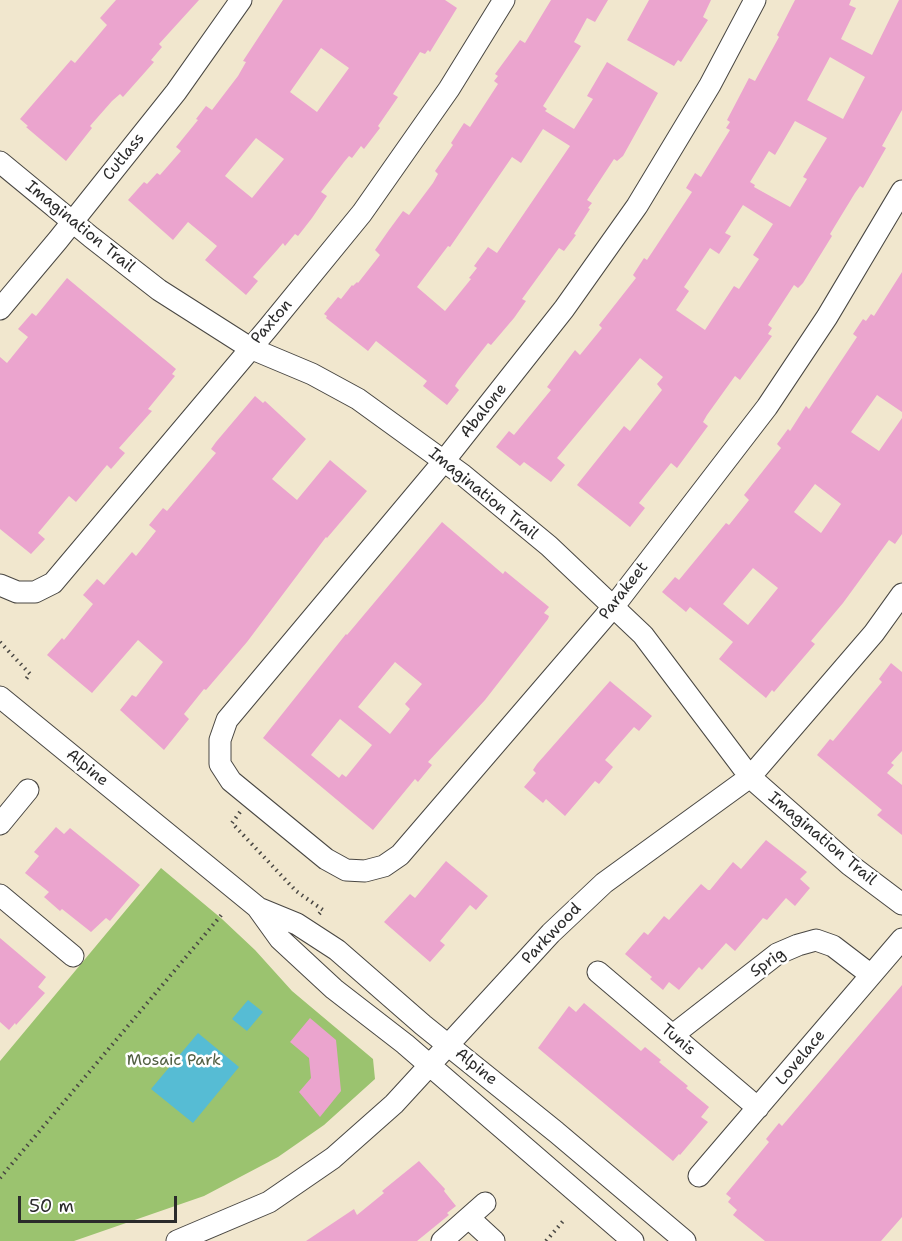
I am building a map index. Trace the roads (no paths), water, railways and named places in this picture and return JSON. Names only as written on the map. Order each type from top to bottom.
[{"type":"street","name":"Cutlass","points":[[0,309],[176,92],[241,0]]},
{"type":"street","name":"Paxton","points":[[0,585],[17,592],[35,592],[53,583],[362,213],[449,89],[504,0]]},
{"type":"street","name":"Abalone","points":[[278,820],[231,781],[220,764],[220,740],[227,720],[444,461],[564,309],[637,206],[710,85],[755,0]]},
{"type":"street","name":"Imagination Trail","points":[[0,162],[159,290],[250,348],[312,374],[358,399],[444,461],[549,546],[643,635],[750,777],[850,865],[902,904]]},
{"type":"street","name":"Parakeet","points":[[278,820],[326,859],[346,870],[365,871],[384,866],[400,855],[614,606],[766,407],[827,317],[902,191]]},
{"type":"street","name":"Parkwood","points":[[177,1241],[269,1202],[333,1158],[394,1104],[551,933],[604,883],[750,777],[874,633],[902,594]]},
{"type":"street","name":"Alpine","points":[[0,697],[258,907],[297,924],[337,950],[685,1241]]},
{"type":"street","points":[[0,824],[28,790]]},
{"type":"street","points":[[0,895],[73,956]]},
{"type":"street","name":"Alpine","points":[[258,907],[280,939],[334,989],[405,1044],[633,1241]]},
{"type":"street","name":"Lovelace","points":[[699,1176],[902,939]]},
{"type":"street","name":"Sprig","points":[[673,1035],[777,954],[798,945],[816,940],[833,946],[871,975]]},
{"type":"street","name":"Tunis","points":[[598,972],[758,1108]]},
{"type":"street","points":[[441,1241],[485,1203]]},
{"type":"street","points":[[469,1218],[494,1241]]},
{"type":"water","points":[[248,1000],[263,1012],[247,1031],[232,1019]]},
{"type":"water","points":[[198,1033],[239,1067],[193,1123],[151,1089]]},
{"type":"park label","name":"Mosaic Park","points":[[174,1061]]}]
